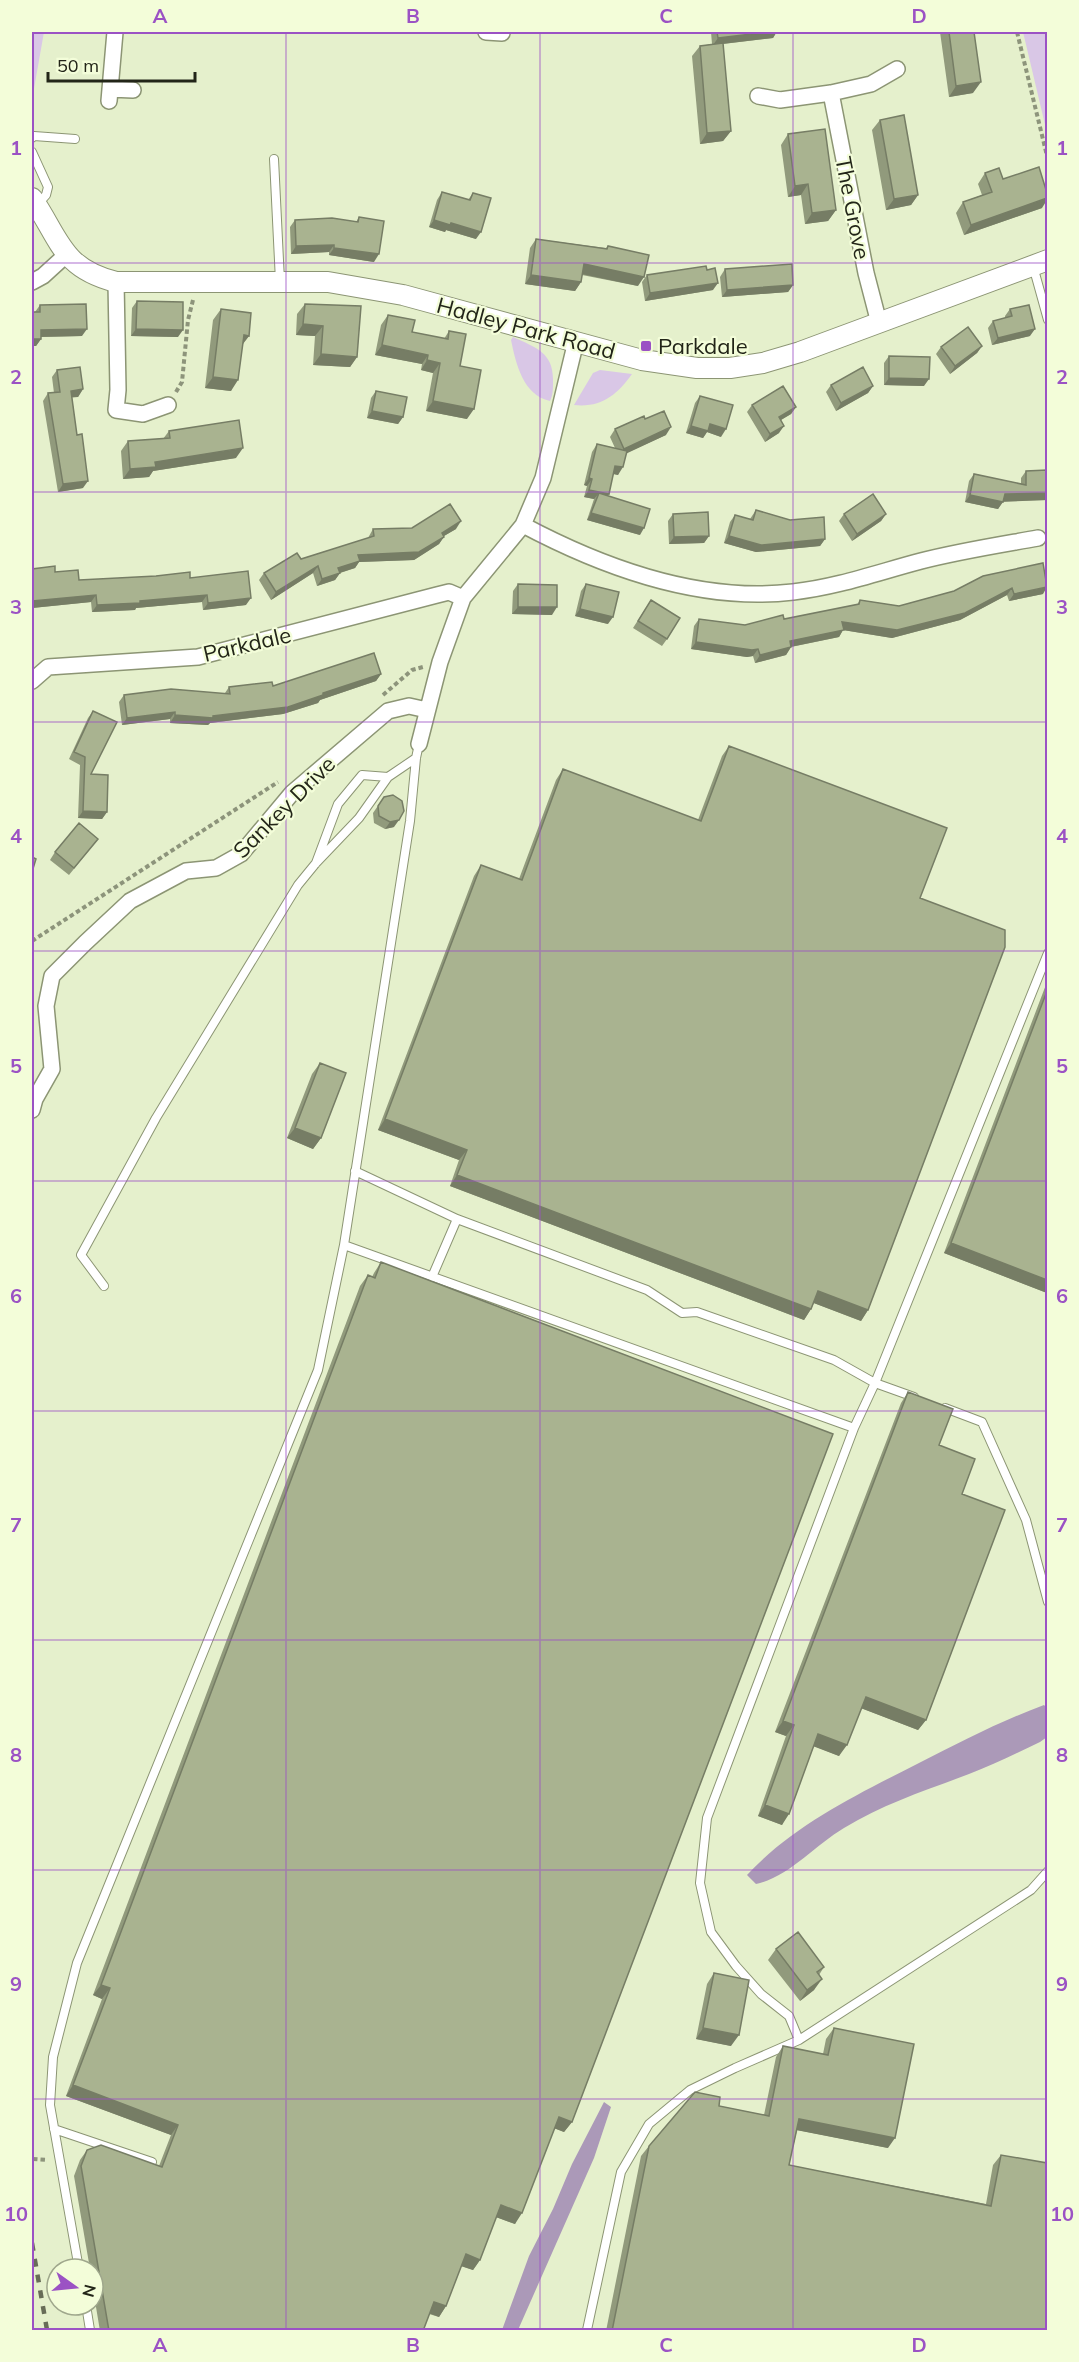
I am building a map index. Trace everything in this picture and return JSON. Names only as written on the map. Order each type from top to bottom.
[{"type":"street","points":[[115,32],[110,95],[133,90]]},
{"type":"street","points":[[758,96],[780,100],[831,93],[871,84],[897,69]]},
{"type":"street","name":"The Grove","points":[[831,93],[866,273],[879,323]]},
{"type":"street","name":"Hadley Park Road","points":[[34,201],[66,255],[88,273],[116,282],[328,282],[403,295],[642,360],[697,368],[730,368],[763,363],[801,352],[1040,262]]},
{"type":"street","points":[[32,282],[43,276],[66,255]]},
{"type":"street","points":[[116,282],[118,390],[116,410],[143,414],[168,405]]},
{"type":"street","points":[[418,751],[440,663],[463,598],[523,525],[543,478],[576,341]]},
{"type":"street","points":[[523,525],[555,542],[620,568],[672,583],[724,593],[791,592],[830,586],[943,556],[1038,538]]},
{"type":"street","name":"Parkdale","points":[[32,681],[48,667],[198,657],[449,592],[463,598]]},
{"type":"street","name":"Sankey Drive","points":[[32,1110],[35,1099],[52,1070],[46,1006],[52,976],[130,901],[186,871],[216,868],[241,854],[292,793],[388,711],[409,706],[427,710]]},
{"type":"lane","points":[[32,138],[34,136],[75,139]]},
{"type":"lane","points":[[32,152],[48,187],[46,195],[34,201]]},
{"type":"lane","points":[[274,159],[280,281]]},
{"type":"lane","points":[[1040,262],[1047,320]]},
{"type":"lane","points":[[104,1286],[81,1255],[156,1118],[298,885],[359,818],[387,777],[418,751]]},
{"type":"lane","points":[[77,2257],[50,2105],[53,2057],[77,1963],[318,1370],[344,1245],[410,821],[418,751]]},
{"type":"lane","points":[[316,863],[338,804],[362,775],[387,777]]},
{"type":"lane","points":[[799,2040],[789,2016],[762,1994],[736,1966],[711,1932],[700,1883],[707,1818],[854,1428],[875,1383],[1047,953]]},
{"type":"lane","points":[[355,1171],[457,1219],[646,1290],[682,1313],[697,1312],[834,1360],[875,1383],[918,1399]]},
{"type":"lane","points":[[432,1277],[457,1219]]},
{"type":"lane","points":[[344,1245],[854,1428]]},
{"type":"lane","points":[[939,1406],[982,1422],[1026,1520],[1047,1602]]},
{"type":"lane","points":[[587,2331],[621,2172],[649,2124],[690,2090],[799,2040],[1031,1890],[1047,1871]]},
{"type":"lane","points":[[54,2129],[152,2162]]},
{"type":"path","points":[[1017,32],[1047,160]]},
{"type":"path","points":[[168,405],[182,382],[188,320],[195,294],[195,283]]},
{"type":"path","points":[[374,702],[412,670],[440,663]]},
{"type":"path","points":[[32,941],[281,780]]},
{"type":"shaded area","points":[[32,32],[44,32],[32,100]]},
{"type":"shaded area","points":[[1023,32],[1047,32],[1047,133]]},
{"type":"shaded area","points":[[513,337],[536,348],[551,364],[553,390],[550,401],[533,392],[522,377],[513,349],[511,340]]},
{"type":"shaded area","points":[[600,370],[632,374],[614,394],[600,402],[574,405],[593,373]]},
{"type":"shaded area","points":[[1044,1705],[1047,1708],[1047,1737],[1040,1742],[987,1767],[874,1812],[833,1835],[780,1875],[756,1884],[747,1875],[785,1841],[851,1798],[981,1732]]},
{"type":"shaded area","points":[[604,2102],[611,2107],[594,2158],[518,2330],[502,2330],[529,2256]]},
{"type":"building","points":[[717,32],[769,32],[718,38]]},
{"type":"building","points":[[949,32],[974,32],[981,82],[956,86]]},
{"type":"building","points":[[723,43],[731,131],[707,133],[700,46]]},
{"type":"building","points":[[904,115],[918,195],[894,199],[880,120]]},
{"type":"building","points":[[825,129],[836,210],[812,213],[808,184],[795,186],[788,134]]},
{"type":"building","points":[[1039,167],[1047,198],[971,225],[963,202],[992,192],[985,173],[999,168],[1003,179]]},
{"type":"building","points":[[442,192],[470,200],[473,193],[491,198],[481,232],[434,220]]},
{"type":"building","points":[[359,217],[384,221],[379,254],[334,248],[334,245],[296,246],[295,220],[332,218],[358,222]]},
{"type":"building","points":[[536,239],[607,249],[608,246],[649,255],[644,277],[584,264],[581,282],[531,275]]},
{"type":"building","points":[[792,264],[793,285],[727,290],[725,269]]},
{"type":"building","points":[[706,266],[707,270],[715,268],[718,283],[650,293],[647,275]]},
{"type":"building","points":[[137,301],[183,302],[183,330],[136,329]]},
{"type":"building","points":[[86,304],[87,329],[41,330],[41,339],[32,339],[32,312],[40,312],[40,305]]},
{"type":"building","points":[[305,304],[361,306],[357,357],[321,354],[323,326],[303,324]]},
{"type":"building","points":[[1029,305],[1035,329],[998,338],[993,321],[1012,316],[1010,309]]},
{"type":"building","points":[[221,309],[251,313],[249,336],[244,335],[238,380],[213,377]]},
{"type":"building","points":[[388,315],[415,320],[412,332],[448,339],[449,331],[466,334],[460,366],[481,370],[474,409],[433,401],[440,363],[427,360],[428,355],[382,345]]},
{"type":"building","points":[[968,327],[982,346],[955,366],[941,347]]},
{"type":"building","points":[[889,356],[930,357],[929,379],[889,378]]},
{"type":"building","points":[[80,367],[83,389],[71,391],[77,435],[82,434],[88,481],[63,484],[48,393],[60,392],[57,370]]},
{"type":"building","points":[[863,367],[873,386],[841,403],[831,385]]},
{"type":"building","points":[[783,386],[796,407],[779,417],[784,426],[770,434],[752,405]]},
{"type":"building","points":[[376,391],[407,397],[403,417],[372,411]]},
{"type":"building","points":[[700,396],[733,405],[726,429],[710,424],[708,431],[691,426]]},
{"type":"building","points":[[664,411],[671,427],[624,449],[615,429],[644,416],[645,419]]},
{"type":"building","points":[[239,420],[243,448],[155,462],[156,467],[130,469],[128,441],[170,438],[169,431]]},
{"type":"building","points":[[597,444],[627,451],[623,467],[615,466],[609,494],[589,490],[592,479],[589,478]]},
{"type":"building","points":[[1047,470],[1047,493],[1005,494],[1003,502],[970,495],[974,474],[1026,485],[1026,471]]},
{"type":"building","points":[[599,493],[650,509],[644,528],[591,513]]},
{"type":"building","points":[[873,494],[886,514],[857,534],[844,514]]},
{"type":"building","points":[[450,504],[461,521],[442,533],[444,537],[419,552],[358,555],[360,561],[338,568],[340,573],[322,579],[318,566],[276,592],[264,573],[297,553],[301,559],[374,536],[373,529],[412,528]]},
{"type":"building","points":[[756,510],[790,520],[824,517],[825,539],[761,545],[729,536],[735,515],[753,520]]},
{"type":"building","points":[[708,512],[709,536],[674,537],[673,514]]},
{"type":"building","points":[[1043,563],[1047,587],[1014,594],[1012,588],[965,613],[897,630],[842,622],[844,630],[790,641],[791,647],[760,655],[758,649],[696,642],[699,619],[745,625],[783,615],[784,619],[859,604],[860,600],[899,606],[954,591],[983,576]]},
{"type":"building","points":[[55,566],[55,572],[78,570],[79,580],[190,572],[190,578],[248,571],[251,598],[208,603],[207,595],[140,601],[140,603],[97,605],[96,595],[32,601],[32,569]]},
{"type":"building","points":[[518,584],[557,585],[557,607],[518,607]]},
{"type":"building","points":[[586,584],[619,592],[613,617],[580,609]]},
{"type":"building","points":[[651,600],[680,618],[667,639],[638,621]]},
{"type":"building","points":[[374,653],[381,674],[288,707],[213,716],[213,718],[175,715],[175,712],[127,718],[124,695],[171,689],[230,694],[229,687],[272,682],[273,686]]},
{"type":"building","points":[[93,711],[117,722],[91,774],[108,775],[107,812],[83,811],[85,757],[74,752]]},
{"type":"building","points":[[729,746],[947,828],[920,898],[1005,930],[1005,947],[868,1310],[818,1291],[811,1309],[457,1175],[467,1150],[385,1119],[481,865],[522,880],[563,769],[701,821]]},
{"type":"building","points":[[393,795],[402,801],[404,811],[399,820],[390,822],[379,816],[378,806],[384,797]]},
{"type":"building","points":[[79,823],[98,839],[74,868],[55,852]]},
{"type":"building","points":[[32,857],[36,859],[32,872]]},
{"type":"building","points":[[1047,991],[1047,1280],[951,1243]]},
{"type":"building","points":[[320,1063],[346,1073],[321,1138],[295,1128]]},
{"type":"building","points":[[381,1262],[833,1434],[572,2122],[559,2117],[522,2213],[501,2205],[480,2260],[466,2254],[446,2306],[434,2302],[423,2331],[109,2331],[105,2307],[105,2257],[96,2257],[81,2166],[87,2150],[101,2145],[162,2167],[178,2125],[73,2085],[110,1988],[101,1985],[368,1275],[375,1278]]},
{"type":"building","points":[[908,1392],[953,1409],[939,1445],[975,1459],[962,1494],[1005,1510],[926,1720],[866,1697],[847,1745],[818,1734],[789,1814],[765,1805],[794,1725],[783,1721]]},
{"type":"building","points":[[798,1932],[824,1967],[817,1972],[822,1979],[807,1990],[776,1949]]},
{"type":"building","points":[[714,1973],[749,1980],[739,2035],[703,2028]]},
{"type":"building","points":[[834,2028],[914,2044],[895,2138],[799,2119],[789,2165],[991,2206],[1001,2155],[1047,2163],[1047,2331],[612,2331],[649,2146],[695,2092],[720,2097],[719,2106],[769,2116],[783,2046],[828,2055]]},
{"type":"railway","points":[[32,2243],[47,2330]]},
{"type":"place","name":"Parkdale","points":[[646,346]]}]
